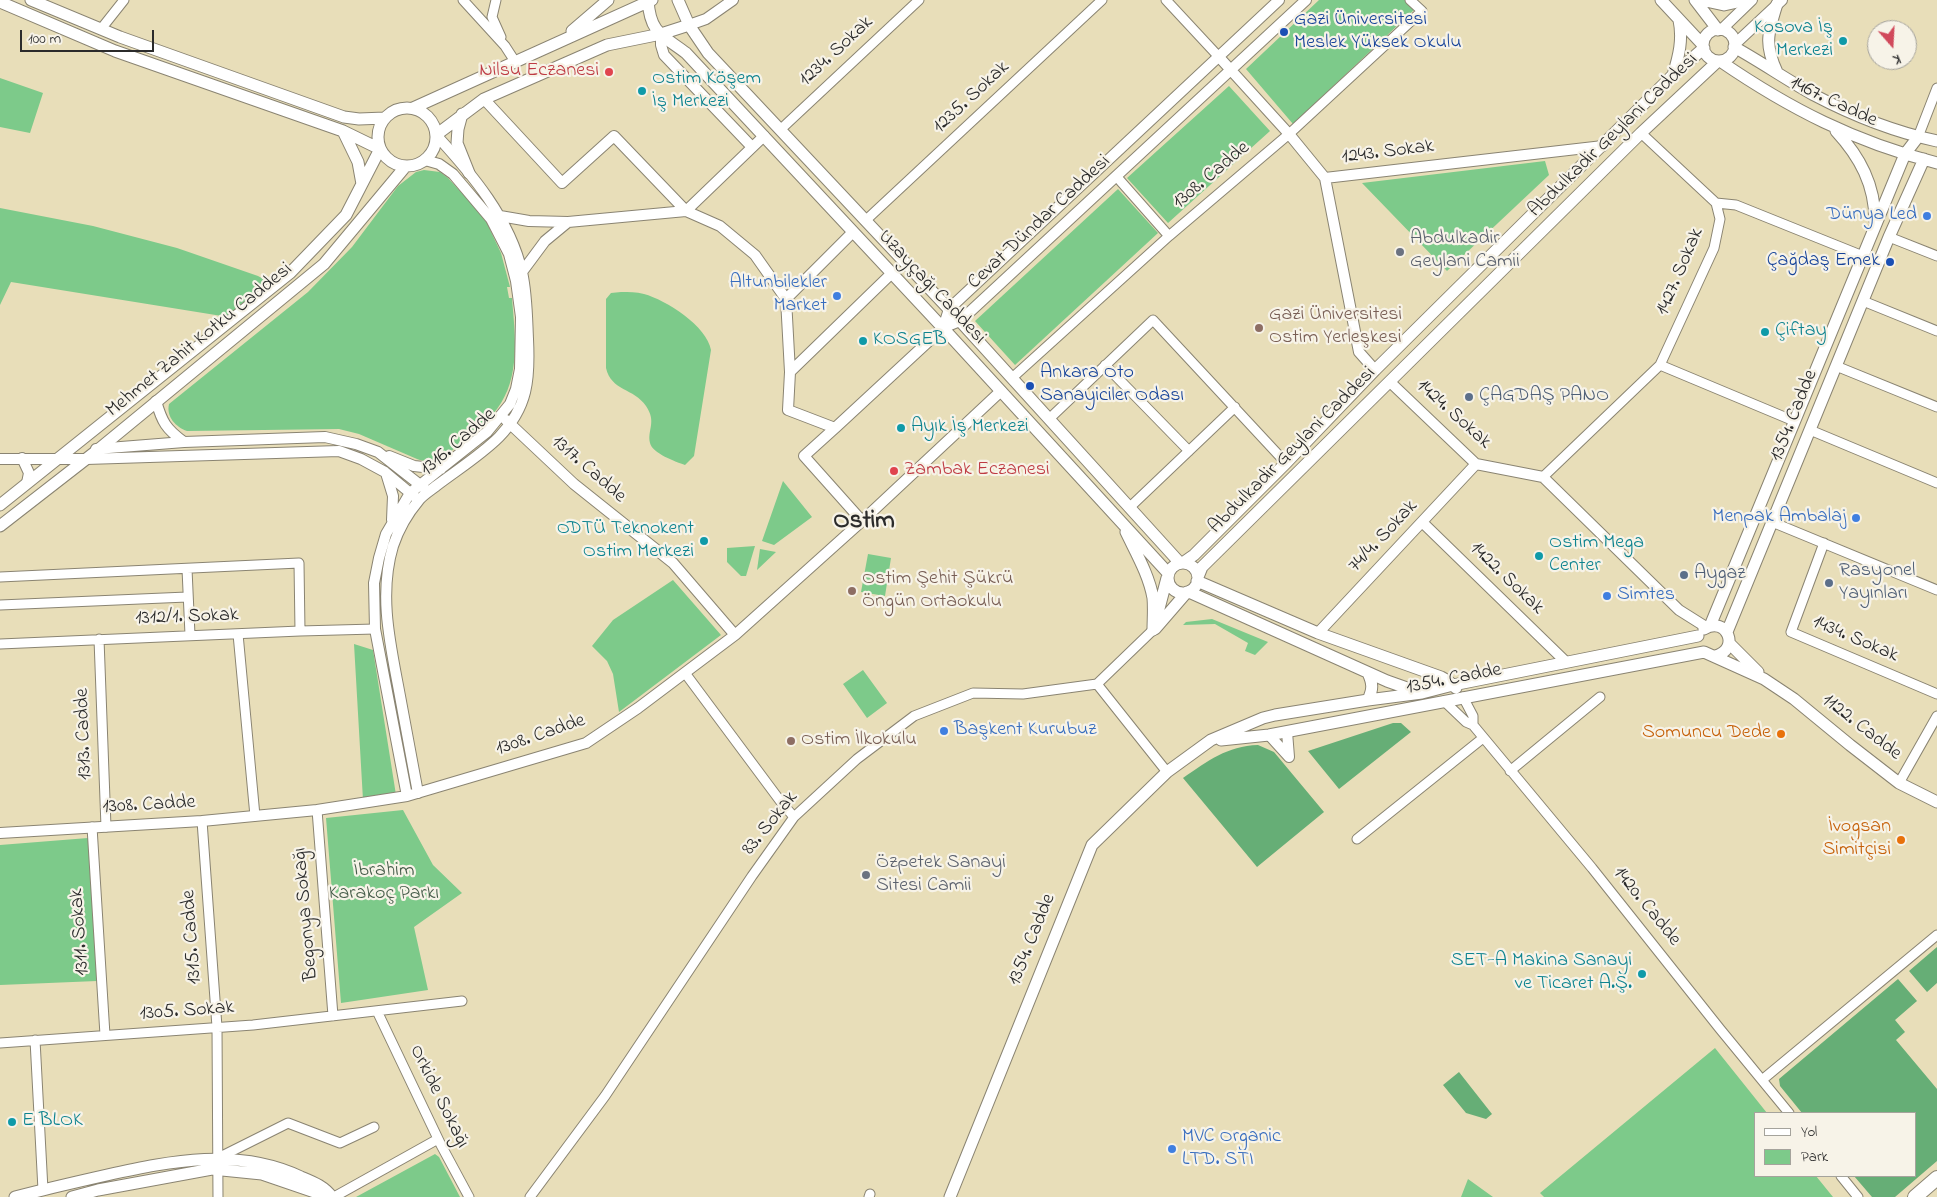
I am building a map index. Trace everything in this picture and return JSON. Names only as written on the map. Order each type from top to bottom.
[{"type":"main road","points":[[31,0],[101,29],[344,117],[360,119],[385,118]]},
{"type":"main road","points":[[557,44],[608,0]]},
{"type":"main road","name":"Uzayçağı Caddesi","points":[[678,0],[689,24],[708,53],[960,321],[1182,562]]},
{"type":"main road","points":[[1661,0],[1703,47],[1710,58],[1719,61],[1729,57],[1734,45],[1729,33],[1719,30],[1707,35],[1703,47]]},
{"type":"main road","points":[[1695,0],[1719,30]]},
{"type":"main road","points":[[1701,0],[1724,5],[1746,0]]},
{"type":"main road","points":[[380,149],[378,133],[385,118],[398,109],[412,108],[516,63],[649,1],[649,18],[661,34]]},
{"type":"main road","points":[[0,2],[115,51],[343,131],[380,149],[390,162],[405,167],[425,160],[434,149],[436,135],[433,123],[429,118],[412,108]]},
{"type":"main road","points":[[1777,72],[1770,56],[1768,44],[1771,23],[1780,2]]},
{"type":"main road","points":[[1672,76],[1681,45],[1679,19]]},
{"type":"main road","points":[[436,135],[484,99],[607,45],[661,34],[689,24]]},
{"type":"main road","name":"Uzayçağı Caddesi","points":[[661,34],[686,53],[764,136],[1121,521],[1168,576]]},
{"type":"main road","name":"1467. Cadde","points":[[1734,45],[1814,95],[1864,118],[1918,137],[1937,141]]},
{"type":"main road","name":"Abdulkadir Geylani Caddesi","points":[[1182,562],[1194,555],[1375,370],[1703,47]]},
{"type":"main road","name":"1467. Cadde","points":[[1719,61],[1795,109],[1834,128],[1905,154],[1937,163]]},
{"type":"main road","name":"Abdulkadir Geylani Caddesi","points":[[1198,579],[1202,567],[1641,133],[1719,61]]},
{"type":"main road","points":[[462,114],[457,142],[469,172]]},
{"type":"main road","points":[[1628,121],[1641,133]]},
{"type":"main road","points":[[1834,128],[1851,147],[1863,166],[1872,190],[1875,206],[1875,226]]},
{"type":"main road","points":[[343,131],[358,162],[362,184]]},
{"type":"main road","points":[[1918,137],[1924,159]]},
{"type":"main road","name":"1354. Cadde","points":[[950,1197],[1092,845],[1167,772],[1211,740],[1263,718],[1422,693],[1704,630],[1794,421],[1905,154],[1918,137]]},
{"type":"main road","name":"Mehmet Zahit Kotku Caddesi","points":[[0,505],[290,273],[346,215],[380,149]]},
{"type":"main road","name":"1354. Cadde","points":[[1211,740],[1287,732],[1463,697],[1726,650],[1728,638],[1772,522],[1889,236],[1924,159]]},
{"type":"main road","name":"Mehmet Zahit Kotku Caddesi","points":[[0,526],[86,459],[324,264],[405,167]]},
{"type":"main road","points":[[1375,370],[1390,382]]},
{"type":"main road","points":[[1121,521],[1143,565],[1153,598],[1153,630]]},
{"type":"main road","points":[[1153,630],[1168,576],[1175,564],[1182,562],[1192,566],[1198,579],[1318,633],[1440,677],[1453,685],[1463,697]]},
{"type":"main road","points":[[1168,576],[1172,588],[1176,591],[1188,592],[1368,672],[1444,701]]},
{"type":"main road","points":[[1153,630],[1196,585],[1198,579]]},
{"type":"main road","points":[[1716,625],[1764,679],[1709,654],[1699,644],[1704,630],[1716,625]]},
{"type":"main road","points":[[1368,672],[1373,683],[1373,690],[1368,700]]},
{"type":"main road","name":"1122. Cadde","points":[[1764,679],[1794,698],[1850,745],[1900,783],[1937,802]]},
{"type":"main road","points":[[1282,714],[1287,732]]},
{"type":"main road","points":[[1263,718],[1269,735]]},
{"type":"main road","points":[[15,1197],[157,1164],[195,1158],[262,1174],[332,1197]]},
{"type":"main road","points":[[72,1197],[98,1190],[212,1170],[218,1164]]},
{"type":"main road","points":[[1915,1197],[1937,1178]]},
{"type":"street","points":[[101,29],[124,0]]},
{"type":"street","points":[[463,0],[505,46]]},
{"type":"street","points":[[496,0],[492,18],[505,46],[516,63]]},
{"type":"street","points":[[689,24],[706,19],[733,0]]},
{"type":"street","name":"1234. Sokak","points":[[780,130],[919,0]]},
{"type":"street","name":"1235. Sokak","points":[[865,221],[1102,0]]},
{"type":"street","name":"1243. Sokak","points":[[1166,0],[1289,134],[1325,178],[1603,146]]},
{"type":"street","name":"Cevat Dündar Caddesi","points":[[943,328],[949,310],[1279,0]]},
{"type":"street","name":"Cevat Dündar Caddesi","points":[[943,328],[960,321],[1306,0]]},
{"type":"street","name":"1308. Cadde","points":[[1012,378],[1169,236],[1289,134],[1422,11],[1410,0]]},
{"type":"street","points":[[1719,30],[1752,0]]},
{"type":"street","points":[[1734,45],[1780,2]]},
{"type":"street","points":[[661,34],[661,45],[664,55],[752,147]]},
{"type":"street","points":[[1918,137],[1937,88]]},
{"type":"street","points":[[484,99],[562,183],[614,136],[686,211],[720,226],[756,255],[786,299],[790,372],[788,410],[835,428]]},
{"type":"street","points":[[1641,133],[1716,203],[1736,205],[1863,256]]},
{"type":"street","name":"1316. Cadde","points":[[418,793],[386,618],[389,570],[393,547],[399,531],[419,500],[497,438],[510,424],[522,406],[528,376],[528,310],[517,254],[500,216],[469,172],[436,135]]},
{"type":"street","points":[[500,216],[529,221],[568,222],[686,211],[764,136]]},
{"type":"street","name":"1316. Cadde","points":[[406,796],[375,630],[374,583],[381,550],[386,534],[410,493],[488,432],[501,417],[510,404],[516,389],[520,369],[520,317],[516,281],[509,254],[491,220],[453,174],[439,164],[425,160]]},
{"type":"street","points":[[1116,176],[1169,236]]},
{"type":"street","points":[[1325,178],[1359,352],[1375,370]]},
{"type":"street","name":"1427. Sokak","points":[[1660,365],[1714,248],[1720,219],[1716,203]]},
{"type":"street","points":[[522,272],[545,242],[568,222]]},
{"type":"street","points":[[786,299],[853,232]]},
{"type":"street","points":[[1889,236],[1937,256]]},
{"type":"street","points":[[790,372],[892,273]]},
{"type":"street","points":[[1863,300],[1937,331]]},
{"type":"street","points":[[1049,419],[1153,320],[1286,463]]},
{"type":"street","points":[[862,521],[804,456],[943,328]]},
{"type":"street","points":[[1106,365],[1189,451]]},
{"type":"street","points":[[1704,630],[1679,610],[1543,477],[1660,365],[1794,421]]},
{"type":"street","points":[[1836,366],[1937,407]]},
{"type":"street","name":"1424. Sokak","points":[[1390,382],[1476,464],[1543,477]]},
{"type":"street","name":"1308. Cadde","points":[[0,833],[202,821],[317,810],[406,796],[586,743],[638,708],[735,635],[862,521],[1001,391]]},
{"type":"street","points":[[156,401],[164,425],[184,442]]},
{"type":"street","points":[[1130,507],[1235,408]]},
{"type":"street","name":"1317. Cadde","points":[[501,417],[574,484],[673,563],[735,635]]},
{"type":"street","points":[[1810,430],[1937,483]]},
{"type":"street","points":[[60,457],[98,449],[184,442],[325,437],[356,444],[414,466],[441,469]]},
{"type":"street","points":[[0,458],[60,457],[86,459],[339,451],[361,459],[385,472],[419,500]]},
{"type":"street","points":[[378,452],[430,491]]},
{"type":"street","points":[[22,458],[29,473],[27,483]]},
{"type":"street","name":"74/4. Sokak","points":[[1318,633],[1476,464]]},
{"type":"street","points":[[385,472],[393,496],[392,524]]},
{"type":"street","name":"1422. Sokak","points":[[1422,522],[1566,662]]},
{"type":"street","points":[[1772,522],[1937,590]]},
{"type":"street","name":"1434. Sokak","points":[[1824,544],[1791,632],[1937,694]]},
{"type":"street","points":[[0,578],[299,563],[300,631]]},
{"type":"street","points":[[187,569],[190,636]]},
{"type":"street","points":[[0,605],[187,597]]},
{"type":"street","name":"1312/1. Sokak","points":[[0,644],[300,631],[375,630]]},
{"type":"street","points":[[1153,630],[1097,684],[1167,772]]},
{"type":"street","points":[[238,634],[255,816]]},
{"type":"street","name":"1313. Cadde","points":[[99,639],[106,826]]},
{"type":"street","points":[[685,673],[794,817]]},
{"type":"street","name":"83. Sokak","points":[[530,1197],[604,1096],[752,876],[794,817],[857,759],[914,716],[973,694],[1023,694],[1097,684]]},
{"type":"street","name":"1420. Cadde","points":[[1463,697],[1473,716],[1473,725]]},
{"type":"street","points":[[1510,771],[1600,698]]},
{"type":"street","name":"1420. Cadde","points":[[1444,701],[1466,722],[1473,725],[1592,868],[1788,1112]]},
{"type":"street","points":[[1900,783],[1937,716]]},
{"type":"street","points":[[1269,735],[1289,757],[1287,732]]},
{"type":"street","points":[[1357,839],[1483,738]]},
{"type":"street","name":"Begonya Sokağı","points":[[317,810],[333,1016]]},
{"type":"street","name":"1315. Cadde","points":[[202,821],[217,1027],[218,1197]]},
{"type":"street","name":"1311. Sokak","points":[[92,827],[105,1035]]},
{"type":"street","points":[[1762,1080],[1937,935]]},
{"type":"street","name":"1305. Sokak","points":[[0,1043],[217,1027],[462,1002]]},
{"type":"street","name":"Orkide Sokağı","points":[[377,1011],[438,1139],[469,1197]]},
{"type":"street","points":[[36,1040],[43,1190]]},
{"type":"street","points":[[218,1164],[288,1123],[340,1143],[374,1127]]},
{"type":"street","points":[[332,1197],[438,1139]]},
{"type":"street","points":[[1842,1177],[1858,1197]]},
{"type":"green space","points":[[1319,0],[1406,0],[1415,9],[1293,124],[1246,69]]},
{"type":"green space","points":[[0,78],[43,93],[30,133],[0,127]]},
{"type":"green space","points":[[1229,86],[1270,131],[1168,223],[1127,178]]},
{"type":"green space","points":[[1545,161],[1549,175],[1447,271],[1362,183]]},
{"type":"green space","points":[[424,170],[440,172],[448,178],[484,217],[501,253],[510,287],[507,287],[509,298],[512,298],[515,341],[513,370],[505,397],[489,418],[451,452],[441,458],[430,461],[417,459],[359,434],[339,429],[187,431],[179,427],[170,417],[169,404],[308,292],[352,247],[398,186],[416,172]]},
{"type":"green space","points":[[1118,189],[1158,233],[1015,365],[975,321]]},
{"type":"green space","points":[[0,208],[93,226],[177,248],[258,276],[265,280],[264,287],[228,317],[11,282],[0,305]]},
{"type":"green space","points":[[611,293],[644,294],[674,308],[694,323],[708,341],[711,350],[694,456],[685,465],[665,457],[652,447],[649,438],[651,417],[646,406],[641,400],[613,381],[606,368],[606,299]]},
{"type":"green space","points":[[783,481],[812,517],[774,545],[762,541]]},
{"type":"green space","points":[[755,546],[746,576],[741,576],[727,562],[727,548]]},
{"type":"green space","points":[[760,549],[776,552],[757,570]]},
{"type":"green space","points":[[868,554],[891,558],[885,596],[861,592]]},
{"type":"green space","points":[[673,580],[721,635],[619,712],[613,674],[607,661],[592,646],[613,620]]},
{"type":"green space","points":[[1212,619],[1268,642],[1255,655],[1245,651],[1248,643],[1215,624],[1183,625],[1186,622]]},
{"type":"green space","points":[[354,644],[373,650],[396,795],[363,800]]},
{"type":"green space","points":[[863,670],[887,703],[867,718],[843,684]]},
{"type":"green space","points":[[1393,723],[1401,723],[1411,732],[1339,789],[1308,751]]},
{"type":"green space","points":[[1258,745],[1274,752],[1324,812],[1257,867],[1183,778],[1227,751]]},
{"type":"green space","name":"İbrahim Karakoç Parkı","points":[[403,810],[433,865],[462,893],[414,927],[428,990],[341,1003],[326,818]]},
{"type":"green space","points":[[88,838],[97,981],[0,985],[0,845]]},
{"type":"green space","points":[[1937,947],[1937,983],[1927,992],[1909,971]]},
{"type":"green space","points":[[1898,979],[1917,1001],[1895,1020],[1905,1032],[1896,1040],[1937,1089],[1937,1161],[1895,1197],[1872,1197],[1855,1177],[1917,1177],[1917,1112],[1801,1112],[1780,1086],[1779,1079]]},
{"type":"green space","points":[[1715,1048],[1766,1112],[1754,1112],[1754,1177],[1817,1177],[1833,1197],[1544,1197],[1540,1193]]},
{"type":"green space","points":[[1459,1072],[1492,1114],[1486,1119],[1466,1113],[1443,1085]]},
{"type":"green space","points":[[435,1154],[439,1157],[460,1197],[356,1197]]},
{"type":"green space","points":[[1468,1179],[1493,1197],[1461,1197]]},
{"type":"place","name":"Gazi Üniversitesi Meslek Yüksek Okulu","points":[[1284,32]]},
{"type":"place","name":"Kosova İş Merkezi","points":[[1843,41]]},
{"type":"place","name":"Nilsu Eczanesi","points":[[609,72]]},
{"type":"place","name":"Ostim Köşem İş Merkezi","points":[[642,91]]},
{"type":"place","name":"Dünya Led","points":[[1927,216]]},
{"type":"place","name":"Abdulkadir Geylani Camii","points":[[1400,252]]},
{"type":"place","name":"Çağdaş Emek","points":[[1890,262]]},
{"type":"place","name":"Altunbilekler Market","points":[[837,296]]},
{"type":"place","name":"Gazi Üniversitesi Ostim Yerleşkesi","points":[[1259,328]]},
{"type":"place","name":"Çiftay","points":[[1765,332]]},
{"type":"place","name":"KOSGEB","points":[[863,341]]},
{"type":"place","name":"Ankara Oto Sanayiciler Odası","points":[[1030,386]]},
{"type":"place","name":"ÇAGDAŞ PANO","points":[[1469,397]]},
{"type":"place","name":"Ayık İş Merkezi","points":[[901,428]]},
{"type":"place","name":"Zambak Eczanesi","points":[[894,471]]},
{"type":"place","name":"Menpak Ambalaj","points":[[1856,518]]},
{"type":"place","name":"ODTÜ Teknokent Ostim Merkezi","points":[[704,541]]},
{"type":"place","name":"Ostim Mega Center","points":[[1539,556]]},
{"type":"place","name":"Aygaz","points":[[1684,575]]},
{"type":"place","name":"Rasyonel Yayınları","points":[[1829,583]]},
{"type":"place","name":"Ostim Şehit Şükrü Öngün Ortaokulu","points":[[852,591]]},
{"type":"place","name":"Simtes","points":[[1607,596]]},
{"type":"place","name":"Başkent Kurubuz","points":[[944,731]]},
{"type":"place","name":"Somuncu Dede","points":[[1781,734]]},
{"type":"place","name":"Ostim İlkokulu","points":[[791,741]]},
{"type":"place","name":"İvogsan Simitçisi","points":[[1901,840]]},
{"type":"place","name":"Özpetek Sanayi Sitesi Camii","points":[[866,875]]},
{"type":"place","name":"SET-A Makina Sanayi ve Ticaret A.Ş.","points":[[1642,974]]},
{"type":"place","name":"E BLOK","points":[[12,1122]]},
{"type":"place","name":"MVC Organic LTD. STI","points":[[1172,1149]]},
{"type":"district","name":"Ostim","points":[[864,523]]}]
